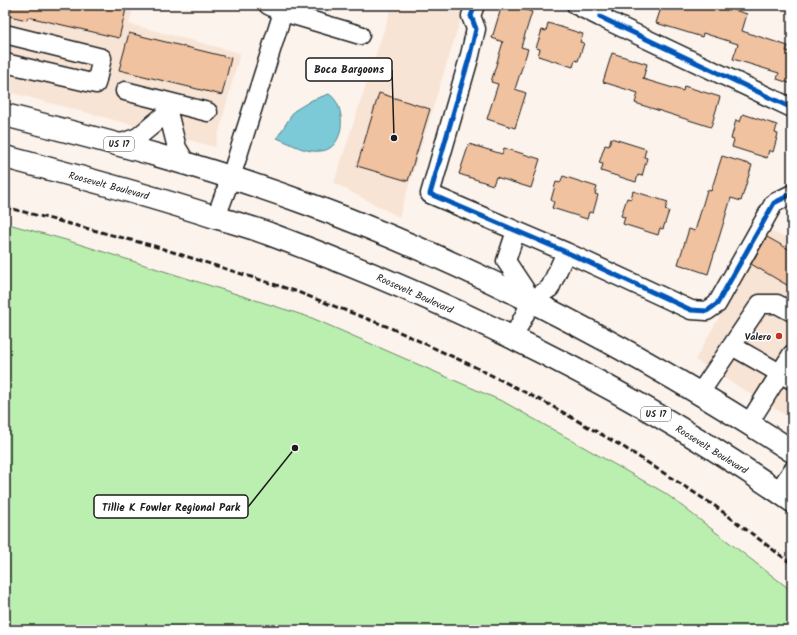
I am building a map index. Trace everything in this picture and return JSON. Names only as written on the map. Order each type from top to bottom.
[{"type":"highway","name":"US 17","points":[[5,115],[119,144],[231,177],[308,204],[383,233],[532,300],[601,336],[700,393],[792,451]]},
{"type":"highway","name":"Roosevelt Boulevard","points":[[5,157],[130,190],[270,234],[388,280],[513,338],[646,409],[785,497]]},
{"type":"street","points":[[475,5],[471,16],[476,29],[470,55],[430,194],[566,252],[691,310],[707,311],[717,304],[774,204],[792,194]]},
{"type":"street","points":[[576,5],[602,11],[792,108]]},
{"type":"street","points":[[216,217],[231,177],[275,8],[360,35]]},
{"type":"street","points":[[5,34],[102,58],[96,84],[5,64]]},
{"type":"street","points":[[125,91],[169,107],[208,112]]},
{"type":"street","points":[[119,144],[138,137],[169,107]]},
{"type":"street","points":[[169,107],[177,148],[186,163]]},
{"type":"street","points":[[516,231],[506,261],[532,300]]},
{"type":"street","points":[[513,338],[532,300],[550,288],[566,252]]},
{"type":"street","points":[[700,393],[760,304],[777,304],[792,312]]},
{"type":"street","points":[[732,346],[786,376]]},
{"type":"street","points":[[749,423],[786,376],[792,354]]},
{"type":"street","points":[[785,497],[792,471]]},
{"type":"shaded area","points":[[5,5],[134,5],[129,24],[240,53],[215,147],[5,91]]},
{"type":"shaded area","points":[[392,5],[465,5],[399,217],[334,183]]},
{"type":"shaded area","points":[[768,230],[792,240],[792,419],[695,360]]},
{"type":"green space","points":[[5,223],[66,240],[312,318],[504,402],[665,493],[792,591],[792,630],[5,630]]},
{"type":"water","points":[[329,94],[339,107],[341,116],[339,135],[335,143],[329,148],[321,151],[309,151],[277,138],[294,111],[312,100]]},
{"type":"building","points":[[12,5],[127,5],[119,38],[28,17],[27,20],[9,16]]},
{"type":"building","points":[[300,5],[315,5],[314,9]]},
{"type":"building","points":[[502,5],[511,5],[532,12],[521,47],[528,49],[515,89],[526,93],[515,128],[487,119],[498,84],[491,82],[503,42],[492,38]]},
{"type":"building","points":[[662,5],[698,5],[711,9],[712,5],[718,5],[747,14],[742,31],[788,46],[786,51],[792,52],[792,84],[777,79],[779,73],[733,59],[738,44],[703,33],[702,37],[656,23]]},
{"type":"building","points":[[548,23],[583,34],[580,42],[584,43],[578,61],[575,60],[573,67],[538,56],[540,49],[536,48],[542,30],[546,31]]},
{"type":"building","points":[[129,33],[231,58],[222,95],[119,70]]},
{"type":"building","points":[[612,53],[647,64],[643,79],[683,91],[684,86],[720,97],[711,127],[635,103],[638,93],[603,82]]},
{"type":"building","points":[[379,93],[430,109],[408,181],[357,166]]},
{"type":"building","points":[[743,114],[777,125],[775,133],[778,134],[773,152],[769,150],[767,158],[732,147],[734,140],[731,139],[736,120],[740,122]]},
{"type":"building","points":[[611,138],[646,149],[644,157],[647,158],[642,176],[638,175],[636,182],[601,171],[603,164],[599,163],[605,145],[609,146]]},
{"type":"building","points":[[469,144],[502,154],[504,148],[540,159],[531,188],[496,177],[493,185],[459,174]]},
{"type":"building","points":[[722,156],[752,165],[741,201],[731,198],[708,274],[678,264],[689,229],[695,231],[707,190],[711,191]]},
{"type":"building","points":[[563,176],[597,187],[595,194],[598,195],[593,213],[589,212],[587,219],[552,208],[554,202],[551,200],[556,182],[560,183]]},
{"type":"building","points":[[633,191],[668,202],[665,210],[669,211],[663,229],[660,228],[658,235],[623,224],[625,217],[621,216],[627,198],[631,199]]},
{"type":"building","points":[[767,237],[792,251],[792,288],[751,264]]},
{"type":"railway","points":[[5,207],[154,246],[295,291],[391,328],[475,367],[550,405],[625,448],[715,506],[792,564]]},
{"type":"cycle path","points":[[475,5],[471,16],[476,29],[470,55],[430,194],[566,252],[691,310],[707,311],[717,304],[774,203],[792,194]]},
{"type":"cycle path","points":[[600,17],[792,108]]},
{"type":"place","name":"Boca Bargoons","points":[[394,138]]},
{"type":"place","name":"Valero","points":[[779,336]]},
{"type":"place","name":"Tillie K Fowler Regional Park","points":[[295,448]]}]
